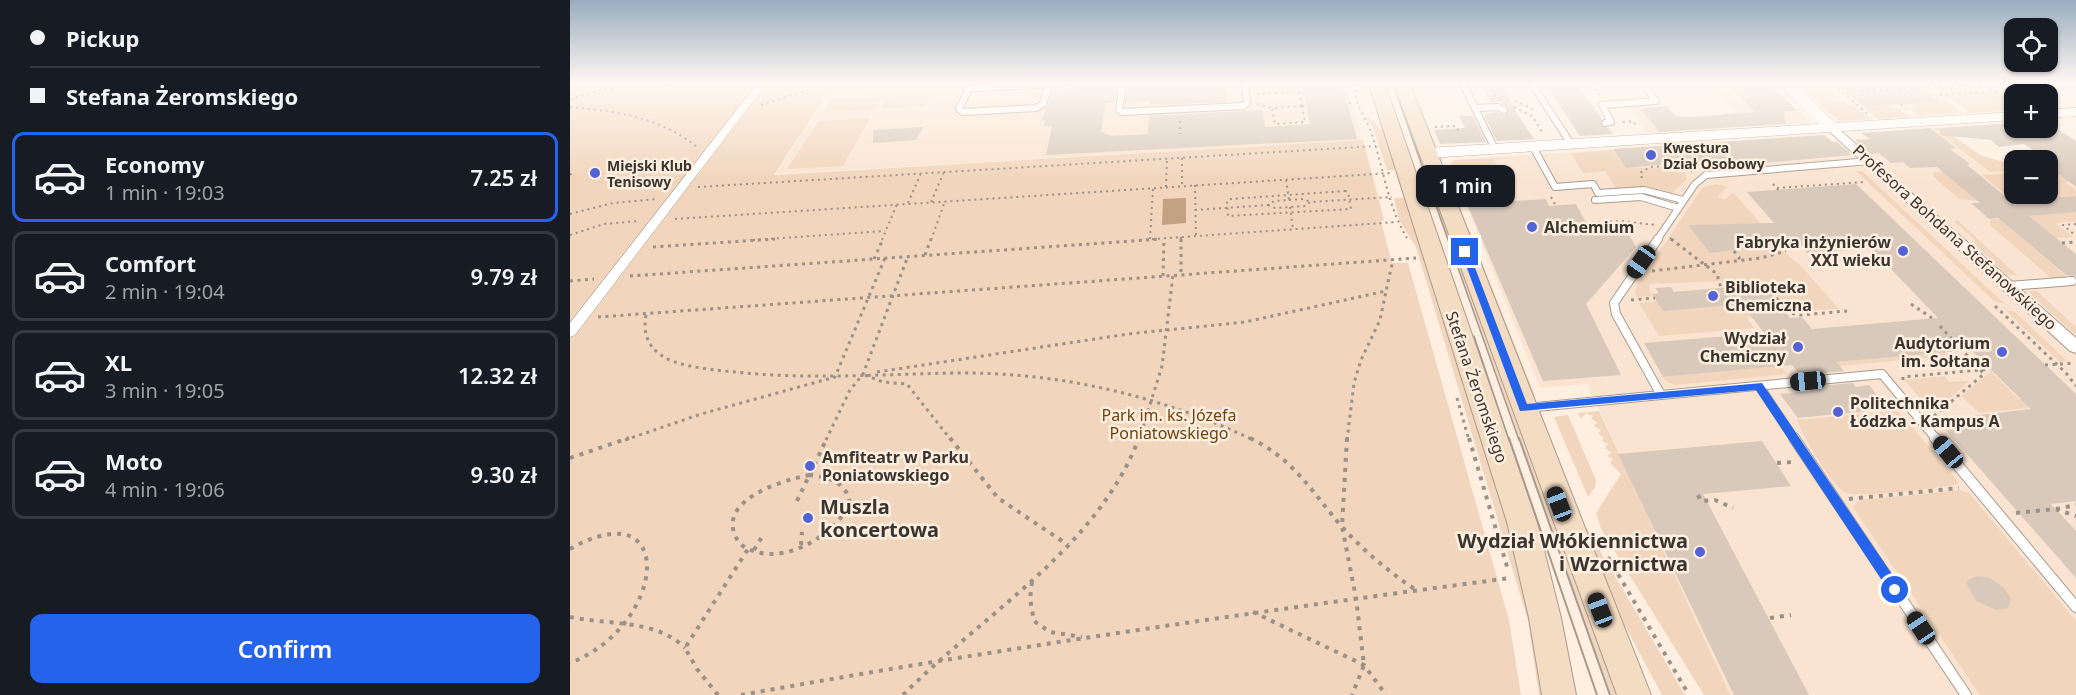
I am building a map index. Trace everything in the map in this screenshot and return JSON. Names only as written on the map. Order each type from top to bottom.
[{"type":"main road","name":"Stefana Żeromskiego","points":[[1388,116],[1522,522],[1545,618],[1559,695]]},
{"type":"main road","name":"Stefana Żeromskiego","points":[[1414,116],[1634,695]]},
{"type":"street","points":[[570,332],[737,116]]},
{"type":"street","points":[[1820,116],[1833,128]]},
{"type":"street","points":[[1428,153],[1495,149],[1540,143],[1571,144],[1833,128],[1949,116]]},
{"type":"street","name":"Profesora Bohdana Stefanowskiego","points":[[1833,128],[2076,347]]},
{"type":"lane","points":[[1479,116],[1495,149]]},
{"type":"lane","points":[[1553,116],[1571,144]]},
{"type":"lane","points":[[1605,123],[1611,122],[1608,116]]},
{"type":"lane","points":[[1540,143],[1555,187],[1593,184],[1599,193],[1644,190],[1683,200]]},
{"type":"lane","points":[[1661,395],[1616,314],[1614,301],[1695,184],[1712,174],[1870,161]]},
{"type":"lane","points":[[1594,200],[1641,197],[1678,208]]},
{"type":"lane","points":[[2009,286],[2072,281]]},
{"type":"lane","points":[[1524,408],[1882,374],[2076,607]]},
{"type":"lane","points":[[1759,386],[1966,695]]},
{"type":"path","points":[[627,116],[654,121],[683,134],[706,157]]},
{"type":"path","points":[[1274,116],[1275,124],[1305,122],[1304,116]]},
{"type":"path","points":[[1363,116],[1370,127],[1385,173],[1397,222],[1410,242]]},
{"type":"path","points":[[1532,116],[1540,143]]},
{"type":"path","points":[[1618,122],[1633,121],[1638,127]]},
{"type":"path","points":[[1430,128],[1456,126],[1458,130]]},
{"type":"path","points":[[682,188],[1376,146]]},
{"type":"path","points":[[1182,158],[1182,186]]},
{"type":"path","points":[[1166,187],[1167,159]]},
{"type":"path","points":[[1648,186],[1640,173],[1656,166],[1685,165]]},
{"type":"path","points":[[932,202],[944,172]]},
{"type":"path","points":[[908,203],[921,173]]},
{"type":"path","points":[[570,235],[603,224],[1385,173]]},
{"type":"path","points":[[1286,180],[1289,200]]},
{"type":"path","points":[[1777,188],[1865,182]]},
{"type":"path","points":[[1773,184],[1781,193]]},
{"type":"path","points":[[1195,185],[1196,236]]},
{"type":"path","points":[[1150,239],[1153,188]]},
{"type":"path","points":[[1345,191],[1348,192],[1351,200],[1351,208],[1227,216],[1227,201],[1231,199],[1288,195],[1345,191]]},
{"type":"path","points":[[1268,205],[1274,201],[1304,199],[1310,202],[1400,196]]},
{"type":"path","points":[[570,214],[613,203],[674,198]]},
{"type":"path","points":[[925,255],[945,201]]},
{"type":"path","points":[[1195,210],[1268,205],[1275,208],[1306,206],[1310,202]]},
{"type":"path","points":[[874,259],[897,204]]},
{"type":"path","points":[[1290,207],[1293,230]]},
{"type":"path","points":[[1618,217],[1621,221]]},
{"type":"path","points":[[1586,223],[1621,221],[1631,224],[1647,223],[1678,242],[1703,265],[1717,274],[1721,288]]},
{"type":"path","points":[[613,278],[1397,222]]},
{"type":"path","points":[[2076,224],[2063,225],[2076,236]]},
{"type":"path","points":[[636,248],[885,231]]},
{"type":"path","points":[[1181,237],[1181,275]]},
{"type":"path","points":[[1163,276],[1164,238]]},
{"type":"path","points":[[2062,243],[2076,242]]},
{"type":"path","points":[[1413,249],[1419,270]]},
{"type":"path","points":[[1734,251],[1740,259]]},
{"type":"path","points":[[1633,273],[1761,258],[1786,251]]},
{"type":"path","points":[[796,501],[850,390],[863,374],[909,256]]},
{"type":"path","points":[[835,377],[885,258]]},
{"type":"path","points":[[582,318],[1416,258]]},
{"type":"path","points":[[1353,695],[1364,665],[1356,598],[1342,526],[1347,433],[1354,382],[1361,360],[1380,320],[1394,259]]},
{"type":"path","points":[[903,695],[936,660],[1032,580],[1068,545],[1112,492],[1139,442],[1155,400],[1170,330],[1173,275]]},
{"type":"path","points":[[1766,287],[1790,313],[1800,315],[1846,311]]},
{"type":"path","points":[[646,315],[643,330],[650,346],[684,365],[734,372],[835,377],[1019,349],[1272,317],[1386,291]]},
{"type":"path","points":[[1614,301],[1655,298]]},
{"type":"path","points":[[1911,304],[1932,318]]},
{"type":"path","points":[[1995,306],[2057,364],[2076,386]]},
{"type":"path","points":[[1933,417],[1984,374],[1940,326]]},
{"type":"path","points":[[2045,365],[2073,363]]},
{"type":"path","points":[[1904,383],[1903,377],[1990,369]]},
{"type":"path","points":[[863,374],[991,374],[1109,390],[1155,400],[1270,447],[1296,469],[1342,526],[1377,561],[1416,590]]},
{"type":"path","points":[[863,374],[883,382],[907,384],[998,498],[1068,545]]},
{"type":"path","points":[[570,458],[701,414],[835,377]]},
{"type":"path","points":[[1456,392],[1513,588]]},
{"type":"path","points":[[1926,409],[1940,425]]},
{"type":"path","points":[[1777,463],[1790,462]]},
{"type":"path","points":[[809,475],[832,478],[846,491],[850,504],[842,519],[827,532],[800,547],[780,552],[742,546],[733,529],[733,518],[739,509],[768,486],[809,475]]},
{"type":"path","points":[[1836,500],[1976,486]]},
{"type":"path","points":[[1698,495],[1701,501],[1715,500],[1733,508]]},
{"type":"path","points":[[2018,522],[2011,513],[2076,505]]},
{"type":"path","points":[[2056,509],[2075,516]]},
{"type":"path","points":[[800,547],[802,532]]},
{"type":"path","points":[[570,549],[586,539],[609,533],[628,535],[642,545],[648,563],[647,581],[624,625],[601,648],[570,663]]},
{"type":"path","points":[[686,648],[751,549],[764,535]]},
{"type":"path","points":[[1604,552],[1689,695]]},
{"type":"path","points":[[741,695],[936,660],[1253,612],[1510,578]]},
{"type":"path","points":[[1032,580],[1030,599],[1034,621],[1050,632],[1087,638]]},
{"type":"path","points":[[1253,612],[1364,665],[1386,695]]},
{"type":"path","points":[[1770,618],[1791,615]]},
{"type":"path","points":[[570,616],[624,625],[680,639],[697,669],[718,695]]},
{"type":"shaded area","points":[[813,116],[1356,116],[1362,140],[776,174]]},
{"type":"shaded area","points":[[1634,116],[1675,116],[1677,119],[1698,117],[1709,129],[1647,133]]},
{"type":"shaded area","points":[[1727,116],[1805,116],[1812,123],[1738,127]]},
{"type":"shaded area","name":"Politechnika Łódzka - Kampus A","points":[[1933,128],[1990,172],[2004,171],[2004,204],[2058,204],[2058,167],[2076,166],[2076,695],[1718,695],[1587,384],[1540,388],[1449,162],[1824,135],[1837,147],[1869,145],[1869,139],[1862,133]]},
{"type":"shaded area","points":[[1186,198],[1186,223],[1162,225],[1163,199]]},
{"type":"green space","name":"Park im. ks. Józefa Poniatowskiego","points":[[570,116],[812,116],[774,175],[1363,140],[1384,220],[1381,221],[1392,263],[1408,263],[1509,620],[1521,695],[570,695]]},
{"type":"green space","points":[[1366,116],[1385,132],[1398,170],[1387,170],[1373,128]]},
{"type":"green space","points":[[1834,116],[1869,116],[1873,119],[1839,121]]},
{"type":"green space","points":[[1875,116],[1911,117],[1878,119]]},
{"type":"green space","points":[[870,118],[843,166],[787,169],[819,121]]},
{"type":"green space","points":[[1933,128],[1942,128],[1980,155],[2004,162],[2004,171],[1990,172]]},
{"type":"green space","points":[[1612,150],[1626,168],[1679,167],[1685,172],[1687,179],[1671,194],[1645,188],[1616,188],[1605,171],[1583,173],[1571,153]]},
{"type":"green space","points":[[1530,156],[1494,159],[1512,196],[1465,198],[1451,163],[1455,160]]},
{"type":"green space","points":[[2076,168],[2076,180],[2065,182],[2076,190],[2076,196],[2058,197],[2058,169]]},
{"type":"green space","points":[[1973,170],[1977,173],[1948,174],[1979,201],[1959,199],[1933,176],[1934,172]]},
{"type":"green space","points":[[1856,171],[1862,171],[2005,304],[1994,301]]},
{"type":"green space","points":[[1423,173],[1428,173],[1621,695],[1611,695]]},
{"type":"green space","points":[[2004,174],[2004,193],[1982,175]]},
{"type":"green space","points":[[1717,184],[1727,187],[1717,197],[1725,200],[1733,192],[1760,223],[1771,242],[1801,266],[1839,309],[1789,311],[1766,283],[1727,287],[1723,281],[1650,284],[1649,289],[1652,296],[1636,297],[1635,291],[1638,283],[1703,187]]},
{"type":"green space","points":[[1394,198],[1405,198],[1516,550],[1543,695],[1539,695],[1528,621],[1416,247],[1399,220]]},
{"type":"green space","points":[[2076,212],[2076,221],[2055,223],[2073,237],[2056,238],[2029,216]]},
{"type":"green space","points":[[1991,219],[1999,219],[2067,277],[2051,278],[1990,225]]},
{"type":"green space","points":[[1954,221],[1958,221],[2018,276],[2006,274],[1973,243],[1975,240]]},
{"type":"green space","points":[[1465,228],[1468,228],[1535,396],[1532,394]]},
{"type":"green space","points":[[2037,291],[2076,327],[2076,335],[2028,292]]},
{"type":"green space","points":[[1657,301],[1757,302],[1768,316],[1747,318],[1754,328],[1659,336],[1639,303]]},
{"type":"green space","points":[[2006,311],[2014,311],[2067,361],[2060,362]]},
{"type":"green space","points":[[1945,352],[1950,356],[1839,366],[1836,362]]},
{"type":"green space","points":[[1781,366],[1787,374],[1676,385],[1667,382],[1663,377]]},
{"type":"green space","points":[[1991,371],[2019,399],[2046,396],[2056,405],[1979,413],[1962,396]]},
{"type":"green space","points":[[1944,376],[1949,382],[1969,381],[1939,408],[1926,406],[1905,380]]},
{"type":"green space","points":[[1889,400],[1958,484],[1901,492],[1853,494],[1846,493],[1825,471],[1797,420],[1891,411],[1884,401]]},
{"type":"green space","points":[[1599,411],[1730,695],[1704,695],[1601,529],[1596,513],[1621,474],[1610,463],[1613,459],[1607,456],[1611,452],[1605,448],[1608,444],[1602,441],[1604,437],[1598,434],[1601,430],[1594,426],[1597,422],[1591,419],[1593,416],[1586,413],[1581,419],[1578,413]]},
{"type":"green space","points":[[1568,415],[1596,480],[1595,487],[1588,497],[1554,417]]},
{"type":"green space","points":[[1960,490],[1970,494],[2076,621],[2076,695],[1980,695],[1853,507],[1860,500]]},
{"type":"green space","points":[[1586,527],[1685,695],[1662,695],[1617,611]]},
{"type":"building","points":[[1043,116],[1104,116],[1101,132],[1112,136],[1148,134],[1149,116],[1264,116],[1265,127],[1310,124],[1309,116],[1351,116],[1357,139],[1046,155],[1052,126],[1044,126],[1046,120],[1042,120]]},
{"type":"building","points":[[1459,116],[1473,116],[1486,142],[1440,144],[1434,130],[1465,128]]},
{"type":"building","points":[[1485,116],[1519,116],[1534,139],[1497,141]]},
{"type":"building","points":[[1567,116],[1600,116],[1601,126],[1608,128],[1613,134],[1580,136]]},
{"type":"building","points":[[1647,116],[1784,116],[1785,124],[1659,132]]},
{"type":"building","points":[[2004,124],[2004,138],[2058,138],[2058,129],[2076,141],[2076,187],[2058,174],[2058,150],[2033,150],[2024,144],[1999,147],[1991,140],[1940,135],[1940,128]]},
{"type":"building","points":[[923,127],[916,140],[873,143],[873,130]]},
{"type":"building","points":[[1930,128],[1956,148],[1950,149],[2004,195],[2004,204],[2058,204],[2058,197],[2076,196],[2076,212],[2029,216],[2076,254],[2076,276],[2066,275],[1998,218],[1989,219],[1971,203],[1980,203],[1937,167],[1910,168],[1903,162],[1891,163],[1879,153],[1870,154],[1855,140],[1870,139],[1862,133]]},
{"type":"building","points":[[1824,135],[1832,142],[1837,142],[1852,155],[1763,163],[1691,166],[1688,162],[1626,168],[1613,149]]},
{"type":"building","points":[[1856,184],[2076,394],[2076,501],[2051,504],[2076,531],[2076,578],[1937,420],[2031,409],[1971,350],[1836,362],[1844,371],[1800,375],[1792,365],[1663,377],[1644,343],[1764,333],[1742,304],[1663,311],[1652,294],[1659,293],[1655,288],[1671,287],[1674,292],[1763,284],[1790,318],[1802,317],[1812,329],[1938,318],[1872,249],[1807,253],[1799,242],[1710,253],[1688,225],[1774,223],[1747,192]]},
{"type":"building","points":[[1546,199],[1549,206],[1576,204],[1590,230],[1625,228],[1636,247],[1586,304],[1621,375],[1543,381],[1467,204]]},
{"type":"building","points":[[1853,383],[1856,387],[1869,385],[1888,409],[1798,418],[1780,394],[1811,391],[1809,387]]},
{"type":"building","name":"Wydział Włókiennictwa i Wzornictwa","points":[[1762,441],[1791,486],[1703,494],[1809,695],[1734,695],[1618,454]]},
{"type":"building","points":[[1977,576],[1990,578],[2004,588],[2011,599],[2008,608],[1997,610],[1976,601],[1967,584],[1968,580]]},
{"type":"tram line","points":[[1404,116],[1519,440]]},
{"type":"tram line","points":[[1474,336],[1509,440]]},
{"type":"tram line","points":[[1509,438],[1597,695]]},
{"type":"tram line","points":[[1519,438],[1610,695]]},
{"type":"place","name":"Kwestura Dział Osobowy","points":[[1651,155]]},
{"type":"place","name":"Miejski Klub Tenisowy","points":[[595,173]]},
{"type":"place","name":"Alchemium","points":[[1532,227]]},
{"type":"place","name":"Fabryka inżynierów XXI wieku","points":[[1903,251]]},
{"type":"place","name":"Biblioteka Chemiczna","points":[[1713,296]]},
{"type":"place","name":"Wydział Chemiczny","points":[[1798,347]]},
{"type":"place","name":"Audytorium im. Sołtana","points":[[2002,352]]},
{"type":"place","name":"Politechnika Łódzka - Kampus A","points":[[1838,412]]},
{"type":"place","name":"Amfiteatr w Parku Poniatowskiego","points":[[810,466]]},
{"type":"place","name":"Muszla koncertowa","points":[[808,518]]},
{"type":"place","name":"Wydział Włókiennictwa i Wzornictwa","points":[[1700,552]]},
{"type":"route","points":[[1465,252],[1524,408],[1759,386],[1895,590]]}]
